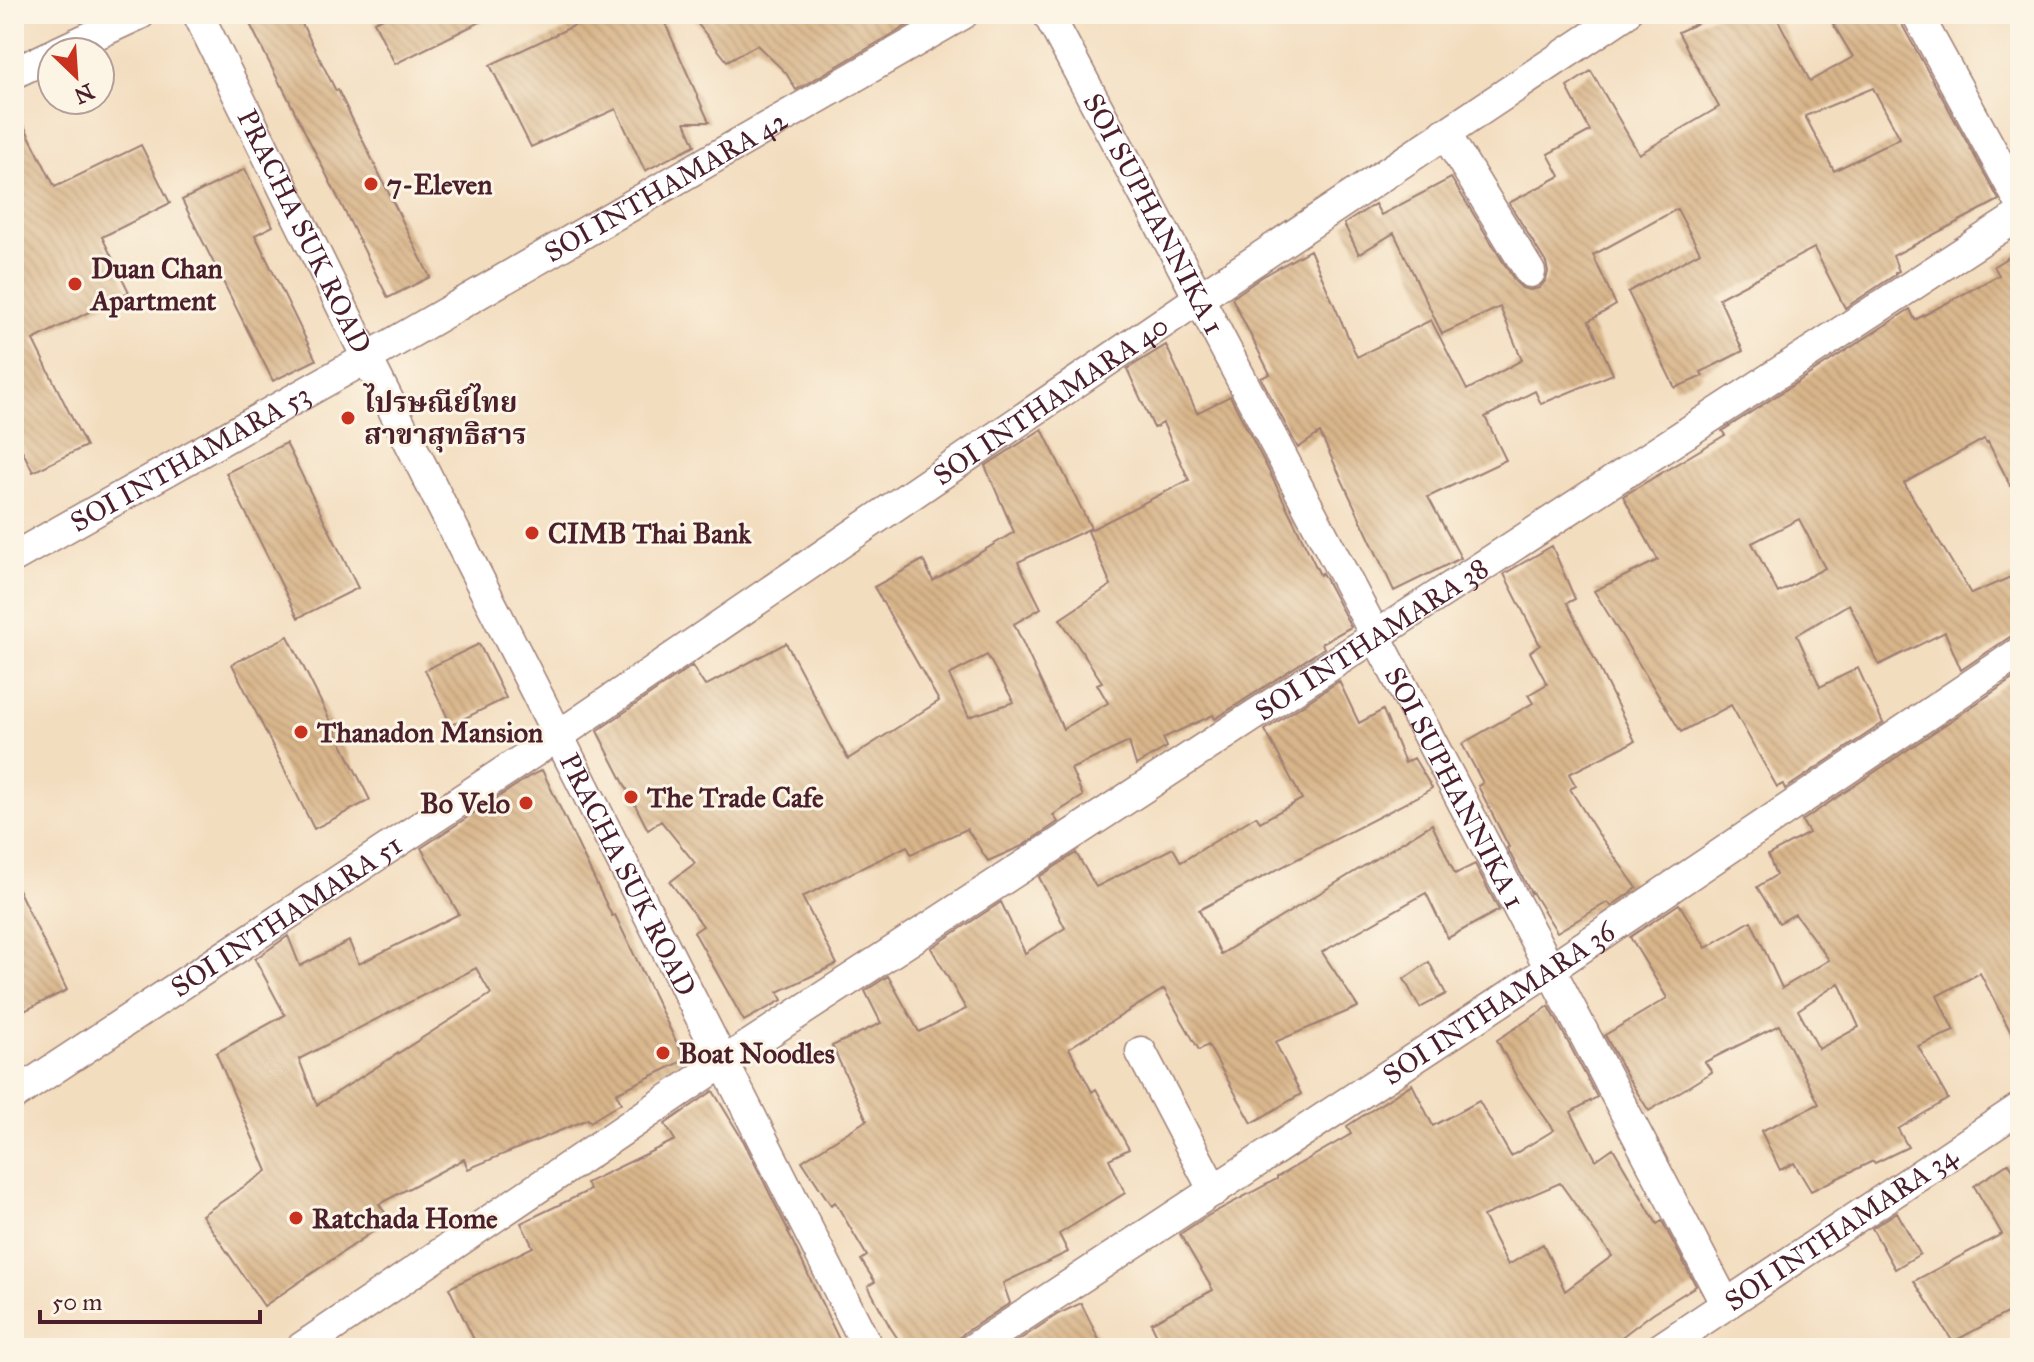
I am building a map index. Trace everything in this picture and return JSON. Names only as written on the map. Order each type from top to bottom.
[{"type":"street","points":[[93,36],[140,14]]},
{"type":"street","name":"PRACHA SUK ROAD","points":[[198,14],[367,358],[868,1348]]},
{"type":"street","name":"SOI INTHAMARA 42","points":[[367,358],[963,14]]},
{"type":"street","name":"SOI SUPHANNIKA 1","points":[[1048,14],[1726,1305]]},
{"type":"street","name":"SOI INTHAMARA 40","points":[[558,736],[1199,298],[1625,14]]},
{"type":"street","points":[[1917,14],[2020,202]]},
{"type":"street","points":[[1445,133],[1530,272]]},
{"type":"street","name":"SOI INTHAMARA 38","points":[[301,1348],[722,1063],[2020,215]]},
{"type":"street","name":"SOI INTHAMARA 53","points":[[14,557],[367,358]]},
{"type":"street","name":"SOI INTHAMARA 36","points":[[974,1348],[1550,969],[2020,652]]},
{"type":"street","name":"SOI INTHAMARA 51","points":[[14,1095],[558,736]]},
{"type":"street","points":[[1141,1052],[1214,1191]]},
{"type":"street","name":"SOI INTHAMARA 34","points":[[1661,1348],[2020,1108]]},
{"type":"building","points":[[245,14],[297,14],[430,277],[388,298]]},
{"type":"building","points":[[392,14],[496,14],[395,64],[374,22]]},
{"type":"building","points":[[578,14],[661,14],[709,122],[685,122],[695,145],[645,171],[616,109],[531,147],[490,65],[582,22]]},
{"type":"building","points":[[690,14],[927,14],[796,90],[786,73],[757,45],[727,61]]},
{"type":"building","points":[[1718,14],[1775,14],[1810,81],[1853,57],[1827,14],[1899,14],[1901,23],[1999,200],[1893,256],[1899,271],[1845,308],[1814,248],[1719,298],[1743,351],[1701,372],[1703,376],[1675,388],[1628,292],[1700,252],[1677,209],[1593,255],[1616,305],[1589,321],[1613,374],[1541,404],[1535,391],[1485,417],[1506,460],[1428,497],[1461,558],[1394,591],[1320,433],[1298,448],[1261,378],[1270,374],[1232,298],[1310,250],[1357,357],[1431,320],[1467,390],[1522,360],[1500,307],[1442,334],[1394,233],[1359,254],[1344,224],[1375,204],[1381,215],[1451,178],[1515,281],[1522,288],[1539,288],[1546,280],[1546,263],[1509,203],[1560,176],[1548,154],[1590,131],[1567,87],[1591,71],[1639,154],[1719,107],[1678,32]],"holes":[[[1873,88],[1900,138],[1834,171],[1805,116]]]},
{"type":"building","points":[[14,106],[55,187],[141,145],[170,203],[102,237],[129,292],[33,340],[86,446],[33,472],[14,434]]},
{"type":"building","points":[[245,169],[273,226],[255,235],[316,360],[273,381],[182,200]]},
{"type":"building","points":[[2020,250],[2020,504],[1984,439],[1904,483],[1971,594],[2020,573],[2020,634],[2010,637],[1961,670],[1945,632],[1879,665],[1849,604],[1797,635],[1820,687],[1858,668],[1883,723],[1785,789],[1783,784],[1777,787],[1731,705],[1681,732],[1594,591],[1658,560],[1623,496],[1725,435],[1722,431],[1910,309],[1915,320],[1999,275],[1994,266]],"holes":[[[1799,519],[1825,568],[1778,593],[1752,543]]]},
{"type":"building","points":[[1166,345],[1197,413],[1230,396],[1320,575],[1322,573],[1351,627],[1322,643],[1324,648],[1215,719],[1213,715],[1163,738],[1167,747],[1136,765],[1129,742],[1071,769],[1083,796],[1053,815],[1058,822],[1022,846],[988,861],[967,829],[911,854],[907,846],[802,897],[837,964],[778,992],[782,1000],[744,1021],[694,932],[703,926],[670,882],[695,863],[661,821],[648,830],[597,731],[692,666],[705,686],[786,643],[848,759],[939,701],[874,587],[923,560],[933,581],[1014,532],[985,466],[1042,429],[1091,528],[1018,562],[1041,608],[1014,624],[1063,729],[1108,703],[1097,684],[1102,682],[1060,619],[1111,585],[1088,531],[1189,480],[1163,423],[1154,428],[1127,369]],"holes":[[[987,655],[1014,702],[969,717],[949,675]]]},
{"type":"building","points":[[286,443],[358,588],[298,618],[226,473]]},
{"type":"building","points":[[1552,546],[1575,599],[1567,603],[1635,741],[1569,774],[1576,786],[1570,789],[1637,888],[1611,906],[1608,902],[1557,932],[1507,848],[1478,786],[1483,783],[1462,744],[1533,703],[1528,695],[1547,684],[1530,652],[1540,645],[1504,574]]},
{"type":"building","name":"Thanadon Mansion","points":[[288,636],[370,800],[314,829],[232,664]]},
{"type":"building","points":[[479,644],[506,698],[451,725],[425,670]]},
{"type":"building","points":[[2020,674],[2020,1050],[1980,973],[1937,996],[1954,1031],[1918,1046],[1948,1099],[1898,1129],[1908,1147],[1811,1191],[1794,1163],[1780,1170],[1761,1131],[1819,1104],[1779,1025],[1705,1062],[1712,1072],[1649,1111],[1605,1035],[1667,998],[1630,937],[1679,904],[1706,948],[1751,921],[1782,988],[1829,960],[1795,914],[1779,923],[1757,887],[1776,875],[1768,855],[1809,833],[1802,821]],"holes":[[[1839,983],[1859,1027],[1819,1049],[1798,1010]]]},
{"type":"building","points":[[1339,681],[1359,723],[1383,710],[1405,763],[1414,758],[1432,788],[1199,910],[1221,954],[1432,824],[1455,874],[1475,864],[1499,910],[1448,938],[1426,893],[1322,952],[1358,1007],[1275,1042],[1301,1094],[1252,1123],[1208,1045],[1199,1050],[1164,989],[1069,1048],[1092,1092],[1096,1089],[1129,1149],[1109,1159],[1125,1193],[1059,1234],[1068,1252],[1003,1283],[1010,1303],[964,1333],[958,1339],[956,1348],[904,1348],[868,1286],[875,1282],[861,1260],[867,1256],[835,1202],[831,1205],[802,1161],[867,1120],[832,1046],[881,1023],[865,991],[888,976],[919,1032],[966,1009],[931,948],[1001,902],[1025,953],[1065,928],[1039,877],[1076,853],[1096,887],[1173,848],[1181,862],[1256,816],[1260,822],[1302,799],[1265,730]]},
{"type":"building","points":[[542,770],[685,1060],[616,1093],[621,1103],[590,1122],[588,1119],[468,1169],[464,1159],[379,1204],[390,1220],[264,1306],[202,1215],[267,1171],[216,1053],[285,1015],[255,959],[288,936],[300,966],[349,941],[359,964],[459,914],[421,848]],"holes":[[[476,968],[491,994],[317,1105],[299,1059]]]},
{"type":"building","points":[[14,881],[67,990],[14,1016]]},
{"type":"building","points":[[1429,962],[1446,994],[1420,1008],[1404,979]]},
{"type":"building","points":[[1549,1006],[1597,1097],[1571,1112],[1596,1160],[1613,1148],[1657,1224],[1662,1221],[1696,1286],[1653,1313],[1607,1348],[1163,1348],[1151,1323],[1213,1290],[1180,1234],[1351,1134],[1347,1126],[1412,1084],[1433,1126],[1479,1101],[1511,1156],[1554,1130],[1517,1078],[1497,1040]],"holes":[[[1560,1183],[1612,1256],[1565,1291],[1543,1244],[1508,1265],[1483,1216]]]},
{"type":"building","points":[[713,1091],[744,1142],[843,1348],[478,1348],[449,1288],[533,1247],[521,1223],[590,1190],[586,1183],[675,1140],[665,1124]]},
{"type":"building","points":[[2009,1163],[2020,1183],[2020,1306],[1953,1342],[1914,1281],[2002,1234],[1974,1186]]},
{"type":"building","points":[[1897,1212],[1920,1254],[1895,1269],[1872,1228]]},
{"type":"building","points":[[1081,1303],[1103,1348],[1007,1348],[1058,1314]]},
{"type":"place","name":"7-Eleven","points":[[371,184]]},
{"type":"place","name":"Duan Chan Apartment","points":[[75,284]]},
{"type":"place","name":"ไปรษณีย์ไทย สาขาสุทธิสาร","points":[[348,418]]},
{"type":"place","name":"CIMB Thai Bank","points":[[532,533]]},
{"type":"place","name":"Thanadon Mansion","points":[[301,732]]},
{"type":"place","name":"The Trade Cafe","points":[[631,797]]},
{"type":"place","name":"Bo Velo","points":[[526,803]]},
{"type":"place","name":"Boat Noodles","points":[[663,1053]]},
{"type":"place","name":"Ratchada Home","points":[[296,1218]]}]
